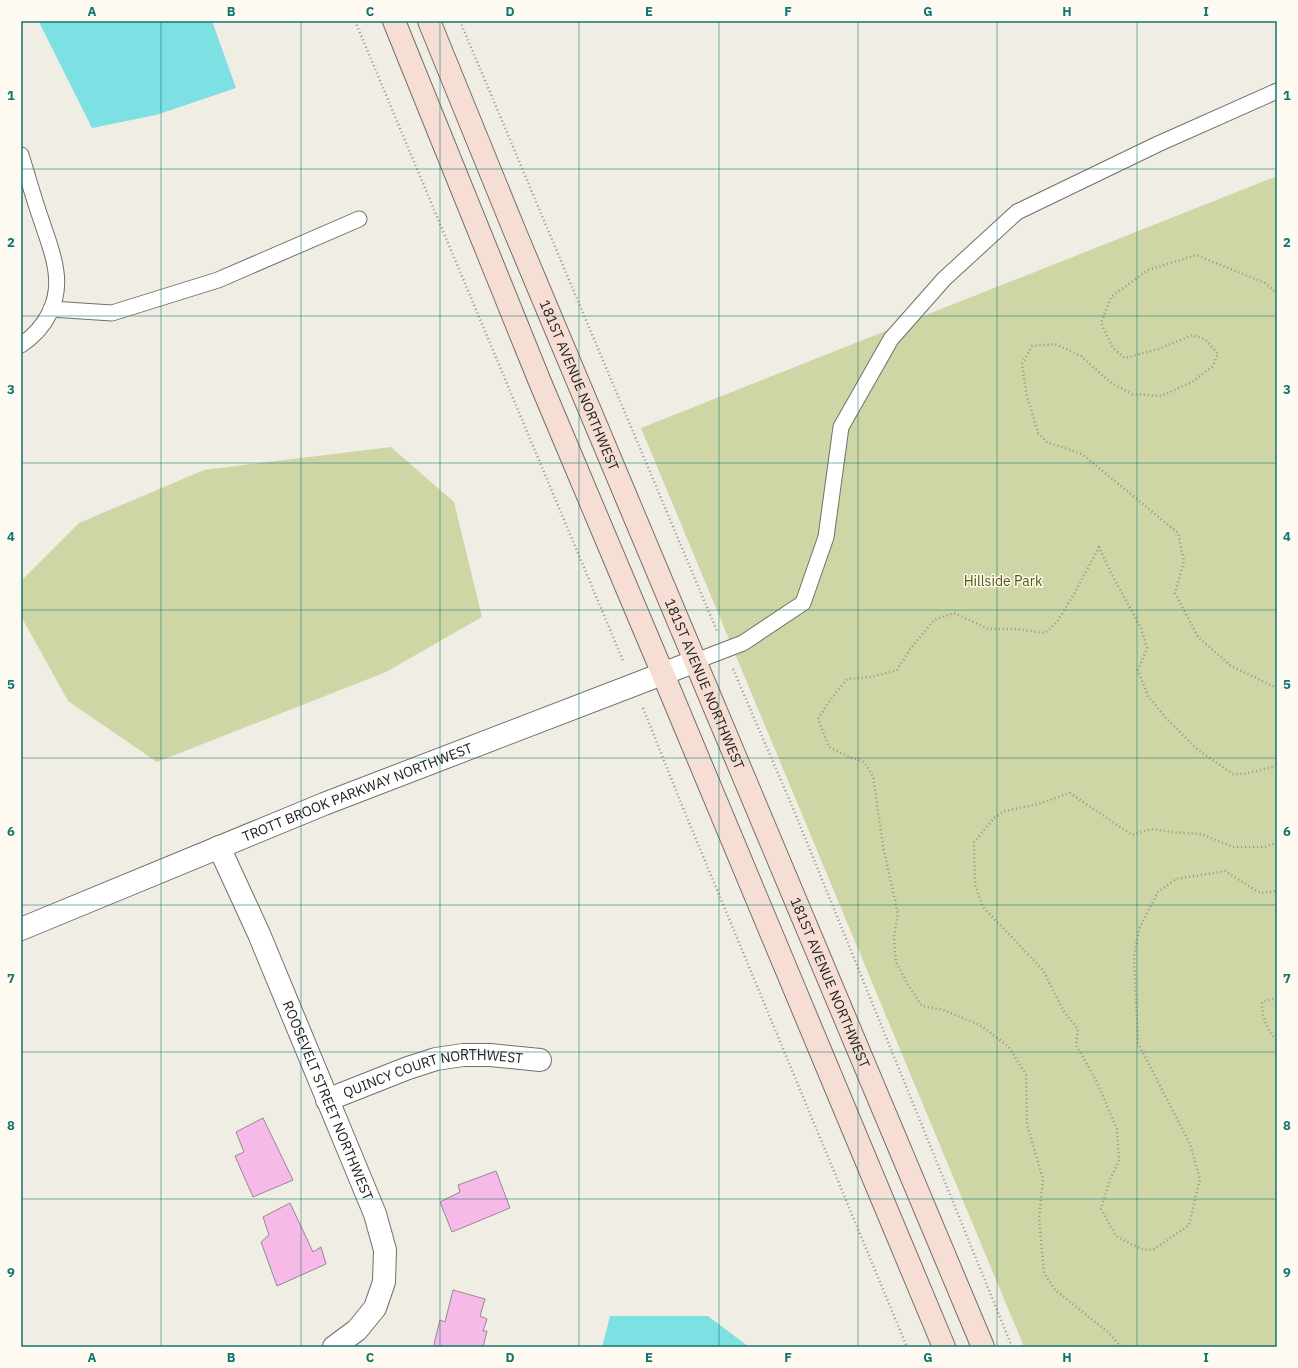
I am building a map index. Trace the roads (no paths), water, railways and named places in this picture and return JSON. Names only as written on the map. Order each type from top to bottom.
[{"type":"main road","points":[[394,21],[540,382],[944,1347]]},
{"type":"main road","name":"181ST AVENUE NORTHWEST","points":[[429,21],[515,232],[983,1347]]},
{"type":"street","name":"TROTT BROOK PARKWAY NORTHWEST","points":[[21,929],[331,802],[696,661]]},
{"type":"street","name":"ROOSEVELT STREET NORTHWEST","points":[[219,847],[259,934],[375,1214],[385,1250],[384,1282],[375,1308],[358,1330],[334,1347]]},
{"type":"street","name":"QUINCY COURT NORTHWEST","points":[[327,1100],[408,1068],[436,1059],[470,1055],[490,1055],[540,1060]]},
{"type":"lane","points":[[696,661],[743,643],[803,603],[826,537],[841,427],[892,339],[944,279],[1017,212],[1158,144],[1277,91]]},
{"type":"lane","points":[[21,155],[41,222],[51,248],[56,273],[55,297],[47,320],[32,338],[21,345]]},
{"type":"lane","points":[[51,309],[112,313],[218,280],[359,220]]},
{"type":"water","points":[[40,21],[212,21],[236,88],[156,115],[92,128],[40,24]]},
{"type":"water","points":[[610,1316],[708,1316],[749,1347],[602,1347]]},
{"type":"park label","name":"Hillside Park","points":[[1003,581]]}]
